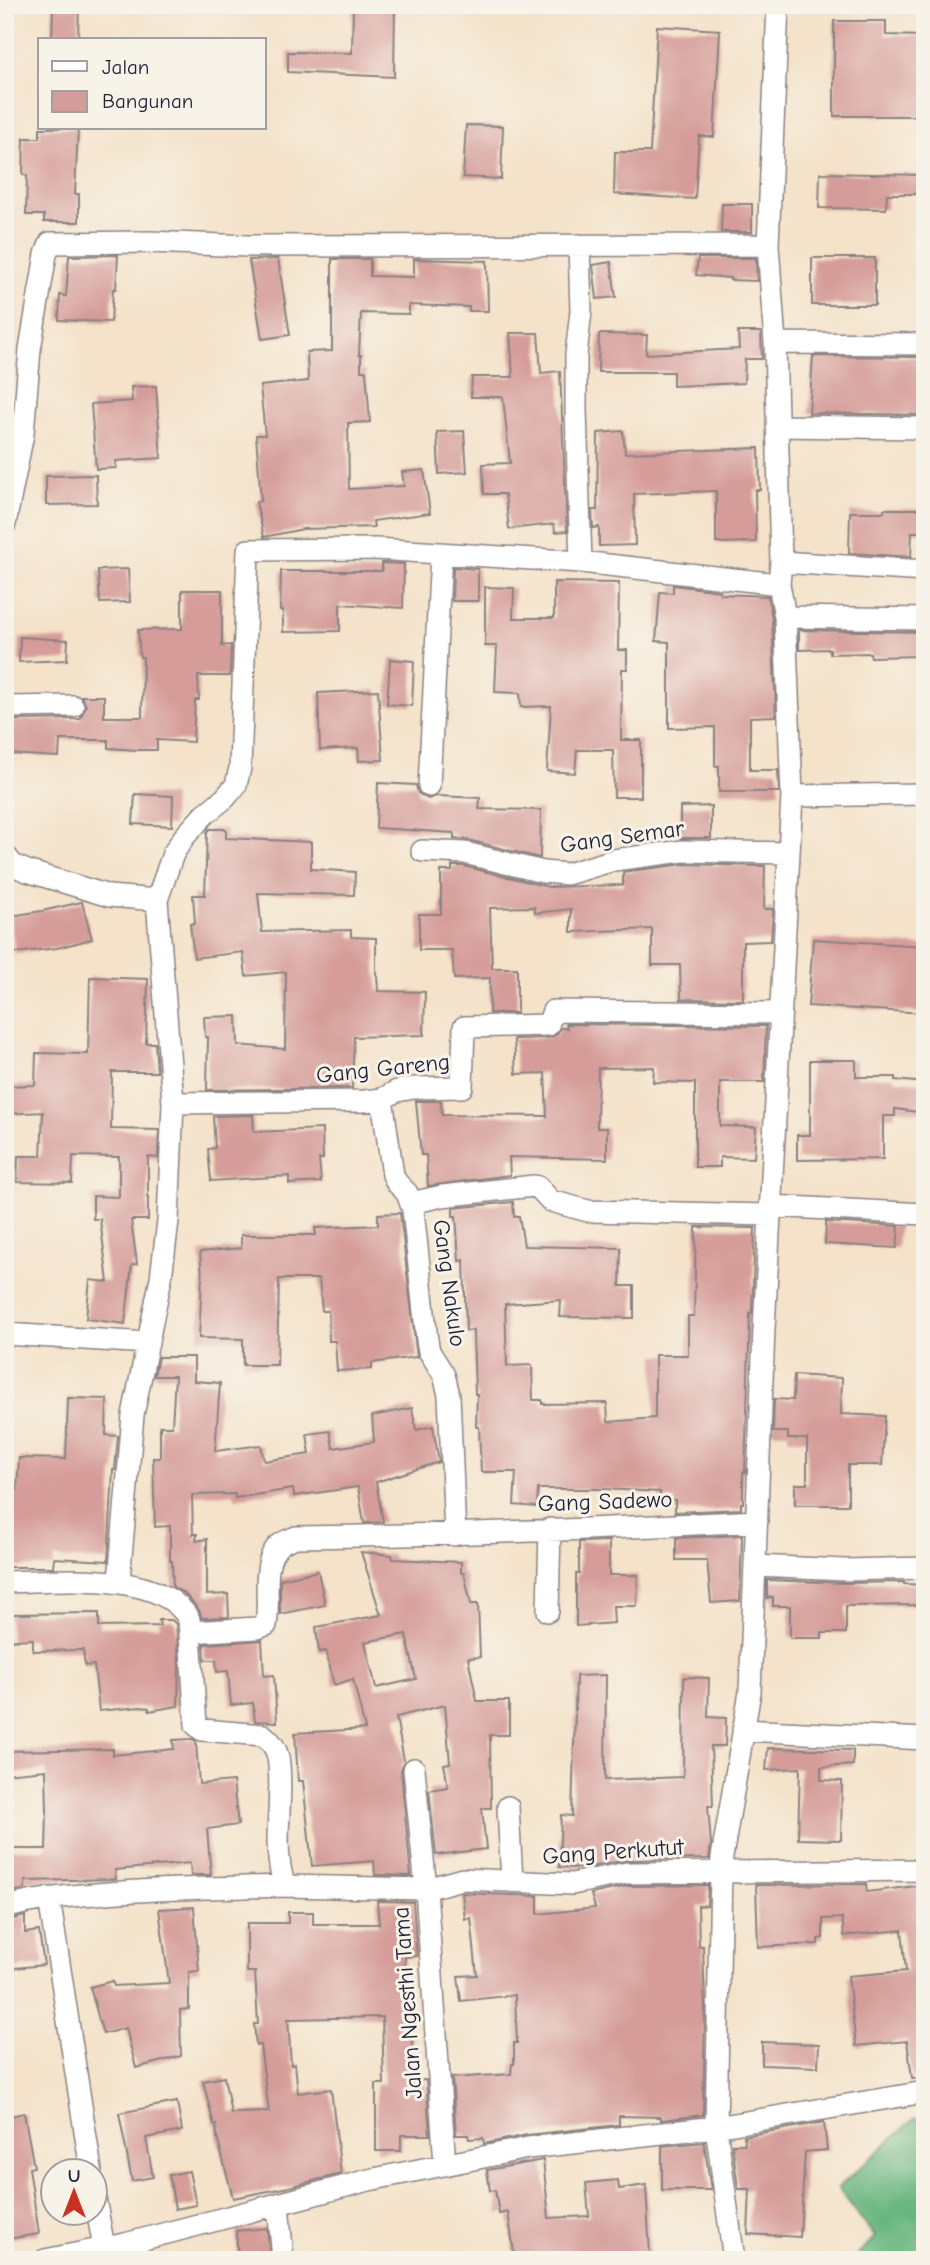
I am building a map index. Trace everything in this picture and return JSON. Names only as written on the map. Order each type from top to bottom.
[{"type":"street","points":[[734,2260],[716,2127],[721,1871],[750,1692],[770,1210],[792,796],[785,617],[779,584],[781,562],[775,343],[768,245],[778,5]]},
{"type":"street","points":[[5,524],[23,434],[30,349],[50,243],[149,242],[248,246],[768,245]]},
{"type":"street","points":[[579,245],[581,311],[576,355],[576,410],[581,562]]},
{"type":"street","points":[[775,343],[925,344]]},
{"type":"street","points":[[777,426],[925,428]]},
{"type":"street","points":[[119,1581],[133,1415],[160,1278],[168,1221],[173,1103],[157,900],[173,854],[184,837],[236,785],[240,768],[248,550],[376,549],[581,562],[779,584]]},
{"type":"street","points":[[429,786],[441,554]]},
{"type":"street","points":[[781,562],[925,571]]},
{"type":"street","points":[[785,617],[925,619]]},
{"type":"street","points":[[5,707],[73,706]]},
{"type":"street","points":[[792,796],[925,794]]},
{"type":"street","name":"Gang Semar","points":[[422,851],[465,853],[543,872],[567,874],[614,860],[683,851],[789,853]]},
{"type":"street","points":[[5,855],[13,865],[27,871],[109,896],[157,900]]},
{"type":"street","name":"Gang Gareng","points":[[173,1103],[365,1101],[382,1099],[397,1091],[463,1087],[464,1027],[548,1025],[553,1011],[781,1013]]},
{"type":"street","points":[[382,1099],[393,1175],[411,1203],[442,1196],[534,1186],[551,1201],[588,1211],[770,1210],[925,1214]]},
{"type":"street","name":"Gang Nakulo","points":[[411,1203],[429,1351],[444,1375],[449,1395],[455,1535]]},
{"type":"street","points":[[5,1334],[148,1343]]},
{"type":"street","name":"Gang Sadewo","points":[[190,1632],[257,1628],[266,1625],[267,1574],[272,1556],[279,1545],[296,1537],[455,1535],[757,1521]]},
{"type":"street","points":[[548,1611],[550,1529]]},
{"type":"street","points":[[756,1566],[845,1570],[925,1568]]},
{"type":"street","points":[[5,1582],[119,1581],[169,1597],[181,1606],[189,1619],[196,1725],[202,1730],[263,1735],[270,1739],[278,1756],[279,1862],[285,1886]]},
{"type":"street","points":[[743,1730],[925,1739]]},
{"type":"street","points":[[414,1769],[426,1889]]},
{"type":"street","points":[[508,1807],[512,1882]]},
{"type":"street","name":"Gang Perkutut","points":[[426,1889],[463,1879],[572,1884],[627,1873],[925,1870]]},
{"type":"street","name":"Jalan Ngesthi Tama","points":[[5,1908],[35,1899],[180,1888],[285,1886],[426,1889],[445,2165]]},
{"type":"street","points":[[48,1898],[89,2156]]},
{"type":"street","points":[[45,2260],[104,2248],[369,2180],[528,2148],[716,2127],[925,2092]]},
{"type":"street","points":[[278,2204],[283,2260]]},
{"type":"street","points":[[100,2226],[104,2248]]},
{"type":"green space","points":[[914,2119],[925,2120],[925,2260],[853,2260],[875,2237],[838,2188]]},
{"type":"building","points":[[53,5],[79,5],[78,38],[52,38]]},
{"type":"building","points":[[353,5],[395,5],[394,77],[288,72],[288,52],[352,53]]},
{"type":"building","points":[[834,21],[886,21],[886,35],[925,36],[925,116],[834,116]]},
{"type":"building","points":[[657,26],[720,30],[714,137],[699,136],[695,199],[614,194],[615,152],[650,152]]},
{"type":"building","points":[[466,125],[503,126],[501,179],[463,177]]},
{"type":"building","points":[[40,130],[78,130],[75,194],[79,194],[79,222],[44,222],[44,215],[26,215],[24,138],[40,138]]},
{"type":"building","points":[[820,173],[925,175],[925,194],[887,194],[886,209],[819,208]]},
{"type":"building","points":[[722,204],[752,204],[752,232],[721,232]]},
{"type":"building","points":[[118,255],[111,322],[59,320],[60,295],[66,296],[69,256]]},
{"type":"building","points":[[698,258],[756,258],[757,281],[696,275]]},
{"type":"building","points":[[812,258],[875,258],[875,305],[812,305]]},
{"type":"building","points":[[278,259],[290,335],[262,339],[249,260]]},
{"type":"building","points":[[332,259],[370,259],[370,276],[414,277],[414,259],[487,261],[488,311],[469,311],[469,307],[409,305],[409,314],[361,313],[359,355],[361,371],[366,371],[370,422],[348,423],[349,489],[404,486],[402,472],[424,470],[430,513],[373,521],[374,527],[303,529],[264,537],[256,502],[261,501],[256,435],[265,435],[260,386],[308,381],[307,352],[332,351]]},
{"type":"building","points":[[611,262],[616,297],[597,299],[593,265]]},
{"type":"building","points":[[738,332],[761,332],[762,359],[745,359],[744,383],[673,386],[673,372],[598,372],[599,334],[647,335],[646,354],[739,349]]},
{"type":"building","points":[[510,333],[538,333],[541,373],[560,371],[567,531],[555,532],[554,524],[509,529],[505,494],[484,494],[483,464],[510,463],[503,397],[471,397],[472,377],[513,377]]},
{"type":"building","points":[[813,356],[925,357],[925,415],[809,413]]},
{"type":"building","points":[[156,386],[161,458],[116,461],[116,468],[96,469],[91,404],[132,401],[131,387]]},
{"type":"building","points":[[464,431],[467,472],[439,474],[437,432]]},
{"type":"building","points":[[623,431],[625,453],[759,448],[760,490],[755,490],[756,542],[716,543],[716,491],[634,494],[635,545],[599,546],[599,527],[593,528],[592,510],[597,510],[598,433]]},
{"type":"building","points":[[96,475],[97,504],[46,505],[46,476]]},
{"type":"building","points":[[884,509],[925,509],[925,532],[912,532],[911,557],[849,553],[850,512],[884,512]]},
{"type":"building","points":[[382,563],[404,564],[403,608],[340,604],[340,631],[283,632],[283,611],[280,611],[281,571],[382,571]]},
{"type":"building","points":[[453,567],[478,569],[478,601],[452,601]]},
{"type":"building","points":[[128,569],[130,602],[100,603],[98,570]]},
{"type":"building","points":[[554,582],[619,583],[618,650],[627,650],[627,669],[622,669],[621,740],[641,740],[641,797],[614,797],[613,750],[577,750],[575,773],[547,771],[551,706],[521,707],[520,693],[495,692],[497,646],[485,646],[485,587],[514,588],[513,618],[554,618]]},
{"type":"building","points":[[673,585],[720,591],[720,594],[768,596],[772,618],[776,716],[750,717],[750,770],[778,770],[779,792],[719,792],[719,766],[715,766],[715,727],[669,728],[669,642],[656,641],[660,592],[673,593]]},
{"type":"building","points":[[182,590],[222,590],[222,646],[231,645],[230,676],[198,676],[199,700],[195,700],[193,742],[157,740],[157,750],[137,750],[108,748],[108,740],[60,740],[59,757],[8,754],[10,720],[80,719],[86,706],[81,696],[104,696],[104,717],[142,717],[143,657],[140,657],[138,630],[182,629]]},
{"type":"building","points":[[799,630],[925,632],[925,656],[871,657],[870,653],[830,654],[830,649],[799,650]]},
{"type":"building","points":[[20,637],[68,640],[67,660],[19,662]]},
{"type":"building","points":[[390,659],[414,661],[412,706],[387,704]]},
{"type":"building","points":[[378,690],[383,760],[359,761],[358,748],[320,750],[318,693]]},
{"type":"building","points":[[378,783],[416,785],[418,793],[428,799],[437,796],[480,798],[479,809],[541,810],[540,858],[454,839],[454,833],[376,828]]},
{"type":"building","points":[[135,794],[173,796],[172,826],[133,824]]},
{"type":"building","points":[[711,806],[711,838],[680,838],[680,807]]},
{"type":"building","points":[[209,829],[226,829],[226,838],[311,842],[311,869],[355,872],[354,895],[258,893],[262,932],[351,930],[351,937],[376,938],[378,991],[425,992],[424,1035],[354,1037],[352,1088],[207,1090],[208,1037],[205,1037],[204,1017],[237,1016],[238,1045],[285,1049],[286,972],[246,976],[243,952],[194,958],[190,924],[195,923],[193,895],[205,895]]},
{"type":"building","points":[[684,864],[765,866],[764,909],[773,909],[771,941],[743,942],[743,1000],[681,999],[680,965],[652,965],[652,929],[571,932],[571,909],[535,913],[534,907],[490,908],[492,968],[517,968],[517,1013],[489,1013],[490,978],[454,979],[452,950],[419,950],[419,914],[441,914],[441,871],[452,871],[452,866],[463,866],[549,887],[623,885],[623,872]]},
{"type":"building","points":[[82,902],[92,939],[57,948],[15,953],[10,916]]},
{"type":"building","points":[[813,939],[925,946],[925,1013],[808,1006]]},
{"type":"building","points":[[90,977],[148,979],[146,1043],[155,1043],[157,1072],[112,1072],[111,1129],[159,1130],[158,1158],[148,1157],[148,1220],[131,1220],[137,1264],[132,1265],[125,1324],[86,1319],[90,1280],[108,1282],[100,1219],[93,1219],[93,1196],[119,1197],[119,1157],[73,1156],[72,1183],[17,1182],[18,1156],[41,1156],[43,1112],[5,1114],[5,1086],[35,1085],[36,1053],[88,1054]]},
{"type":"building","points":[[566,1024],[766,1026],[764,1082],[720,1082],[720,1126],[756,1127],[754,1158],[720,1157],[720,1167],[695,1167],[695,1083],[653,1082],[654,1067],[598,1068],[597,1128],[607,1128],[607,1159],[509,1157],[510,1175],[428,1186],[426,1155],[421,1155],[416,1101],[441,1101],[442,1115],[547,1116],[545,1073],[516,1074],[514,1039],[549,1038],[556,1035],[561,1028],[567,1028]]},
{"type":"building","points":[[810,1060],[856,1060],[856,1077],[895,1077],[895,1080],[925,1083],[925,1113],[895,1109],[895,1116],[883,1116],[883,1159],[797,1160],[797,1135],[810,1135]]},
{"type":"building","points":[[253,1115],[254,1132],[322,1129],[323,1159],[319,1159],[321,1182],[289,1184],[289,1176],[211,1181],[208,1149],[215,1148],[213,1116]]},
{"type":"building","points":[[513,1202],[514,1217],[519,1216],[524,1246],[621,1248],[620,1286],[634,1286],[634,1318],[560,1317],[561,1300],[505,1304],[507,1366],[532,1365],[533,1400],[542,1400],[542,1404],[607,1403],[608,1422],[655,1418],[655,1355],[688,1355],[688,1316],[694,1316],[696,1227],[755,1228],[745,1472],[741,1509],[675,1512],[675,1500],[660,1500],[660,1492],[603,1489],[538,1489],[537,1507],[514,1505],[516,1472],[481,1472],[479,1427],[476,1427],[473,1330],[466,1331],[464,1260],[459,1261],[453,1208]]},
{"type":"building","points":[[400,1213],[417,1357],[372,1363],[372,1369],[337,1371],[335,1341],[329,1341],[328,1311],[322,1311],[319,1279],[279,1279],[277,1365],[243,1365],[243,1339],[199,1338],[202,1276],[200,1252],[241,1248],[241,1235],[316,1235],[315,1228],[378,1225],[378,1214]]},
{"type":"building","points":[[826,1222],[899,1226],[897,1248],[825,1244]]},
{"type":"building","points":[[158,1357],[194,1357],[194,1381],[220,1383],[215,1451],[261,1445],[264,1461],[310,1454],[307,1434],[330,1431],[333,1448],[374,1442],[372,1416],[412,1408],[416,1430],[433,1426],[439,1462],[376,1482],[383,1522],[364,1523],[358,1487],[294,1496],[293,1489],[235,1498],[235,1494],[192,1495],[193,1534],[197,1534],[196,1541],[207,1539],[207,1595],[228,1594],[229,1617],[202,1618],[199,1610],[185,1594],[173,1587],[170,1526],[155,1527],[153,1458],[160,1458],[160,1426],[172,1426],[175,1376],[154,1376]]},
{"type":"building","points":[[794,1375],[842,1378],[841,1414],[885,1416],[882,1465],[848,1465],[848,1505],[795,1505],[795,1484],[807,1484],[807,1439],[788,1439],[788,1432],[773,1432],[774,1399],[793,1400]]},
{"type":"building","points":[[68,1398],[107,1399],[106,1435],[118,1436],[113,1470],[108,1561],[54,1558],[53,1567],[5,1567],[5,1490],[17,1490],[19,1458],[66,1459]]},
{"type":"building","points":[[742,1535],[740,1601],[711,1603],[707,1560],[676,1560],[676,1538]]},
{"type":"building","points":[[609,1541],[609,1575],[638,1575],[637,1606],[613,1606],[614,1623],[576,1626],[579,1542]]},
{"type":"building","points":[[361,1552],[392,1555],[393,1559],[461,1562],[461,1573],[464,1573],[471,1604],[478,1604],[480,1657],[468,1658],[477,1701],[509,1701],[509,1735],[490,1735],[491,1808],[482,1808],[486,1849],[436,1855],[429,1790],[448,1787],[444,1764],[450,1763],[445,1705],[396,1717],[404,1761],[401,1770],[411,1876],[375,1875],[374,1861],[312,1866],[303,1781],[298,1781],[295,1733],[365,1729],[353,1679],[334,1685],[326,1651],[319,1652],[316,1627],[381,1615]],"holes":[[[406,1634],[416,1679],[376,1688],[365,1642]]]},
{"type":"building","points":[[318,1571],[325,1605],[280,1614],[280,1579]]},
{"type":"building","points":[[767,1580],[904,1582],[925,1585],[925,1605],[846,1606],[846,1633],[822,1633],[822,1638],[790,1638],[790,1606],[773,1606],[773,1597],[767,1598]]},
{"type":"building","points":[[99,1613],[99,1627],[160,1626],[159,1620],[172,1620],[176,1624],[178,1706],[149,1711],[149,1708],[140,1707],[99,1711],[94,1665],[85,1666],[83,1650],[33,1651],[33,1639],[11,1640],[9,1614]]},
{"type":"building","points":[[262,1640],[264,1676],[274,1675],[277,1722],[255,1721],[253,1703],[231,1705],[228,1671],[217,1672],[216,1660],[205,1660],[204,1644]]},
{"type":"building","points":[[606,1675],[605,1780],[683,1777],[684,1677],[709,1678],[708,1717],[726,1718],[725,1746],[711,1746],[713,1806],[708,1806],[711,1844],[709,1859],[627,1860],[584,1868],[559,1867],[561,1815],[572,1816],[576,1676]]},
{"type":"building","points":[[173,1740],[196,1741],[199,1784],[233,1781],[238,1825],[207,1829],[211,1875],[191,1875],[190,1863],[115,1870],[116,1879],[25,1881],[25,1889],[5,1894],[5,1849],[46,1849],[47,1811],[46,1770],[5,1774],[5,1751],[113,1749],[113,1755],[174,1749]]},
{"type":"building","points":[[768,1748],[853,1750],[853,1765],[821,1767],[821,1780],[842,1781],[841,1840],[798,1839],[800,1768],[766,1770]]},
{"type":"building","points":[[866,1884],[867,1892],[925,1885],[925,2078],[912,2078],[907,2041],[856,2046],[848,1976],[906,1971],[902,1930],[844,1936],[842,1918],[823,1919],[823,1938],[818,1939],[818,1944],[758,1947],[756,1885]]},
{"type":"building","points":[[708,1885],[707,1905],[698,1906],[699,1946],[703,1946],[705,2007],[703,2115],[661,2120],[661,2117],[619,2116],[619,2125],[527,2135],[484,2144],[483,2138],[469,2139],[468,2135],[456,2135],[452,2078],[511,2074],[514,2043],[517,2043],[515,1995],[461,2001],[458,1976],[477,1975],[471,1918],[465,1919],[462,1893],[538,1896],[538,1914],[595,1908],[591,1894],[628,1886]]},
{"type":"building","points":[[377,1901],[413,1902],[417,1956],[405,1957],[406,2034],[412,2034],[413,2081],[426,2080],[430,2135],[401,2135],[401,2151],[376,2151],[376,2084],[384,2084],[382,2017],[288,2019],[291,2065],[295,2064],[298,2093],[331,2089],[341,2174],[233,2198],[203,2081],[224,2077],[231,2113],[269,2112],[260,2045],[256,2045],[254,2024],[258,2024],[255,1972],[247,1972],[247,1923],[288,1923],[288,1912],[313,1912],[313,1924],[379,1924]]},
{"type":"building","points":[[194,1907],[199,1971],[189,1972],[189,2009],[180,2010],[181,2056],[136,2068],[126,2028],[103,2034],[90,1987],[112,1981],[114,1986],[169,1983],[159,1909]]},
{"type":"building","points":[[25,1916],[25,1933],[39,1931],[44,1965],[5,1969],[5,1921]]},
{"type":"building","points":[[762,2042],[819,2044],[818,2067],[762,2065]]},
{"type":"building","points":[[177,2102],[182,2131],[146,2138],[153,2177],[132,2181],[119,2113]]},
{"type":"building","points":[[24,2113],[34,2167],[29,2168],[39,2234],[7,2239],[5,2117]]},
{"type":"building","points":[[824,2122],[827,2150],[805,2152],[800,2237],[748,2234],[750,2189],[738,2189],[732,2144],[745,2144],[744,2136]]},
{"type":"building","points":[[704,2142],[711,2190],[662,2190],[662,2146]]},
{"type":"building","points":[[543,2160],[549,2218],[589,2216],[586,2183],[618,2180],[619,2189],[646,2185],[650,2255],[625,2257],[625,2260],[515,2260],[508,2212],[499,2214],[495,2190],[490,2191],[487,2170]]},
{"type":"building","points":[[189,2171],[196,2205],[175,2209],[169,2175]]},
{"type":"building","points":[[267,2228],[270,2260],[238,2260],[236,2231]]}]
